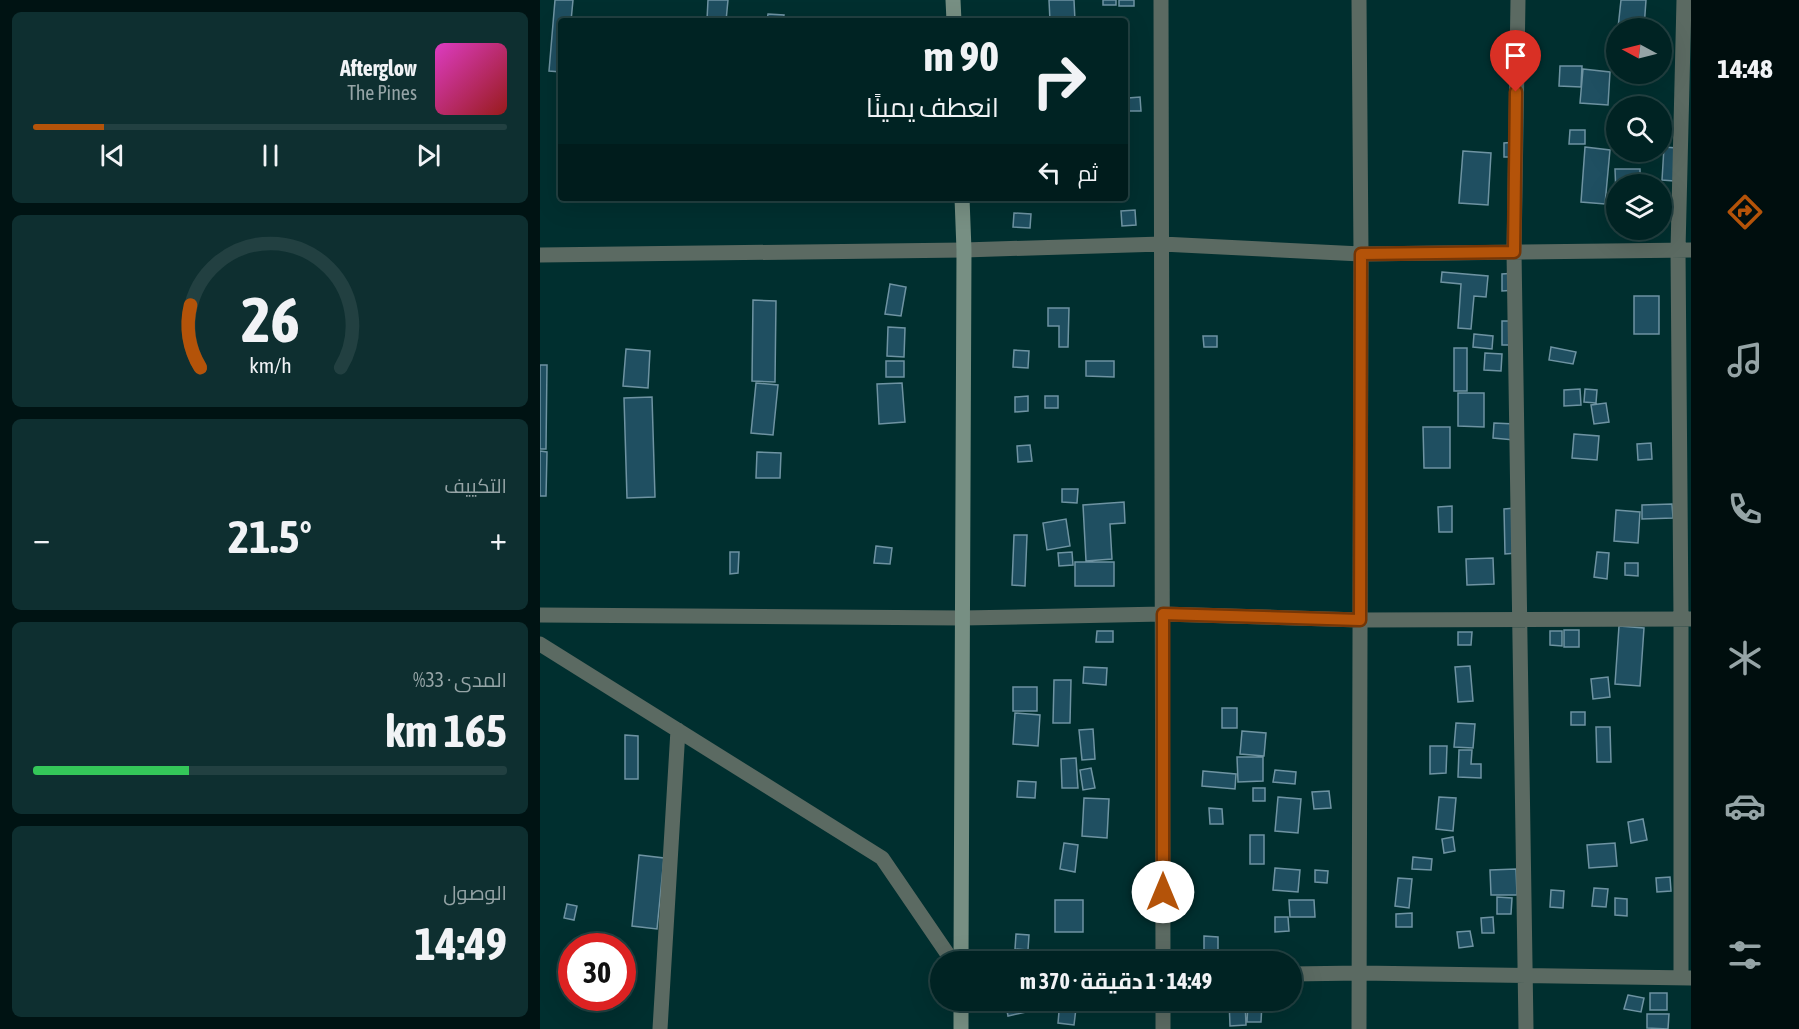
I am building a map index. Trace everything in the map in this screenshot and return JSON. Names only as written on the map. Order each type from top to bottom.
[{"type":"street","points":[[953,0],[954,18]]},
{"type":"street","points":[[1161,0],[1163,951]]},
{"type":"street","points":[[1359,0],[1361,254],[1359,1029]]},
{"type":"street","points":[[1518,0],[1514,252],[1526,1029]]},
{"type":"street","points":[[1302,974],[1686,978],[1684,0]]},
{"type":"street","points":[[961,951],[964,250],[962,201]]},
{"type":"street","points":[[540,255],[964,250],[1162,244],[1361,254],[1684,250]]},
{"type":"street","points":[[540,615],[962,618],[1163,614],[1360,620],[1686,619]]},
{"type":"street","points":[[540,644],[882,858],[945,951]]},
{"type":"street","points":[[660,1029],[678,730]]},
{"type":"street","points":[[961,1011],[961,1029]]},
{"type":"street","points":[[1163,1011],[1163,1029]]},
{"type":"building","points":[[555,0],[573,0],[571,18],[558,18],[558,72],[549,71]]},
{"type":"building","points":[[708,0],[728,0],[726,18],[707,18]]},
{"type":"building","points":[[1049,0],[1074,0],[1075,18],[1050,18]]},
{"type":"building","points":[[1103,0],[1116,0],[1116,5],[1103,5]]},
{"type":"building","points":[[1119,0],[1134,0],[1134,6],[1119,6]]},
{"type":"building","points":[[1621,0],[1646,0],[1645,18],[1619,18]]},
{"type":"building","points":[[768,14],[784,15],[784,18],[767,18]]},
{"type":"building","points":[[1560,66],[1582,66],[1581,87],[1559,86]]},
{"type":"building","points":[[1583,69],[1606,72],[1606,84],[1609,84],[1606,105],[1580,103]]},
{"type":"building","points":[[1140,97],[1141,111],[1129,111],[1128,98]]},
{"type":"building","points":[[1570,130],[1585,130],[1585,144],[1569,144]]},
{"type":"building","points":[[1517,142],[1518,157],[1504,157],[1504,143]]},
{"type":"building","points":[[1585,147],[1606,150],[1606,162],[1609,162],[1605,204],[1581,202]]},
{"type":"building","points":[[1672,148],[1677,148],[1674,181],[1672,181],[1672,174],[1662,174],[1663,162],[1672,162]]},
{"type":"building","points":[[1463,151],[1491,153],[1488,205],[1459,203]]},
{"type":"building","points":[[1615,169],[1640,169],[1640,174],[1615,174]]},
{"type":"building","points":[[1135,210],[1136,225],[1122,226],[1121,211]]},
{"type":"building","points":[[1014,213],[1031,214],[1030,228],[1013,227]]},
{"type":"building","points":[[1442,272],[1488,276],[1486,297],[1474,296],[1471,329],[1458,328],[1461,284],[1441,282]]},
{"type":"building","points":[[1516,273],[1517,290],[1502,291],[1502,274]]},
{"type":"building","points":[[890,284],[906,287],[901,316],[885,314]]},
{"type":"building","points":[[1634,296],[1659,296],[1659,334],[1634,334]]},
{"type":"building","points":[[753,300],[776,301],[775,382],[752,381]]},
{"type":"building","points":[[1048,308],[1069,308],[1068,347],[1059,347],[1059,326],[1048,326]]},
{"type":"building","points":[[1502,321],[1515,321],[1515,345],[1502,345]]},
{"type":"building","points":[[888,327],[905,328],[904,357],[887,356]]},
{"type":"building","points":[[1474,334],[1493,336],[1492,349],[1473,347]]},
{"type":"building","points":[[1203,336],[1217,336],[1217,347],[1204,347]]},
{"type":"building","points":[[1551,347],[1576,352],[1573,364],[1549,360]]},
{"type":"building","points":[[1454,348],[1467,348],[1467,391],[1454,391]]},
{"type":"building","points":[[626,349],[650,351],[648,388],[623,386]]},
{"type":"building","points":[[1014,350],[1029,351],[1028,368],[1013,367]]},
{"type":"building","points":[[1485,353],[1502,354],[1501,371],[1484,370]]},
{"type":"building","points":[[886,361],[904,361],[904,377],[886,377]]},
{"type":"building","points":[[1086,361],[1114,361],[1114,377],[1086,376]]},
{"type":"building","points":[[540,365],[547,365],[546,449],[540,449]]},
{"type":"building","points":[[756,383],[778,385],[773,435],[751,433]]},
{"type":"building","points":[[902,383],[905,422],[879,424],[877,384]]},
{"type":"building","points":[[1580,389],[1581,405],[1564,406],[1564,390]]},
{"type":"building","points":[[1585,389],[1597,390],[1596,403],[1584,402]]},
{"type":"building","points":[[1458,393],[1484,393],[1484,427],[1458,426]]},
{"type":"building","points":[[1028,396],[1028,411],[1015,412],[1015,397]]},
{"type":"building","points":[[1045,396],[1058,396],[1058,408],[1045,408]]},
{"type":"building","points":[[652,397],[655,497],[627,498],[624,398]]},
{"type":"building","points":[[1606,403],[1609,422],[1594,424],[1591,405]]},
{"type":"building","points":[[1494,423],[1515,424],[1514,440],[1493,438]]},
{"type":"building","points":[[1423,427],[1450,427],[1450,468],[1424,468]]},
{"type":"building","points":[[1574,434],[1599,436],[1597,460],[1572,458]]},
{"type":"building","points":[[1651,443],[1652,459],[1638,460],[1637,444]]},
{"type":"building","points":[[1030,445],[1032,461],[1018,462],[1017,446]]},
{"type":"building","points":[[540,451],[547,452],[546,496],[540,496]]},
{"type":"building","points":[[757,452],[781,453],[780,478],[756,478]]},
{"type":"building","points":[[1062,489],[1078,489],[1077,503],[1062,502]]},
{"type":"building","points":[[1124,502],[1125,523],[1110,524],[1112,559],[1086,561],[1083,505]]},
{"type":"building","points":[[1672,504],[1673,518],[1642,519],[1642,505]]},
{"type":"building","points":[[1452,506],[1452,532],[1439,532],[1438,507]]},
{"type":"building","points":[[1515,508],[1517,553],[1505,554],[1504,509]]},
{"type":"building","points":[[1616,510],[1640,512],[1638,543],[1614,541]]},
{"type":"building","points":[[1066,519],[1070,546],[1047,550],[1043,523]]},
{"type":"building","points":[[1014,535],[1027,535],[1025,586],[1012,585]]},
{"type":"building","points":[[876,546],[892,548],[890,564],[874,563]]},
{"type":"building","points":[[730,552],[739,552],[738,573],[730,574]]},
{"type":"building","points":[[1072,552],[1073,565],[1059,566],[1058,553]]},
{"type":"building","points":[[1597,552],[1609,553],[1607,579],[1594,577]]},
{"type":"building","points":[[1493,558],[1494,584],[1467,585],[1466,559]]},
{"type":"building","points":[[1075,562],[1114,562],[1114,586],[1075,586]]},
{"type":"building","points":[[1625,563],[1638,563],[1638,576],[1625,575]]},
{"type":"building","points":[[1619,626],[1644,628],[1640,686],[1615,684]]},
{"type":"building","points":[[1564,630],[1579,630],[1579,647],[1564,647]]},
{"type":"building","points":[[1097,631],[1113,631],[1113,642],[1096,642]]},
{"type":"building","points":[[1550,631],[1562,631],[1562,646],[1550,645]]},
{"type":"building","points":[[1458,632],[1472,632],[1471,645],[1458,645]]},
{"type":"building","points":[[1470,666],[1473,701],[1458,702],[1455,667]]},
{"type":"building","points":[[1084,667],[1107,668],[1106,685],[1083,683]]},
{"type":"building","points":[[1608,677],[1610,697],[1593,699],[1591,679]]},
{"type":"building","points":[[1054,680],[1071,680],[1070,723],[1053,723]]},
{"type":"building","points":[[1013,687],[1037,687],[1037,711],[1013,711]]},
{"type":"building","points":[[1222,708],[1237,708],[1237,728],[1222,728]]},
{"type":"building","points":[[1571,712],[1585,712],[1585,725],[1571,725]]},
{"type":"building","points":[[1015,713],[1040,715],[1038,746],[1013,744]]},
{"type":"building","points":[[1456,723],[1475,724],[1473,748],[1454,747]]},
{"type":"building","points":[[1596,727],[1610,727],[1611,762],[1597,762]]},
{"type":"building","points":[[1093,729],[1095,759],[1082,760],[1079,730]]},
{"type":"building","points":[[1242,731],[1266,733],[1264,756],[1240,754]]},
{"type":"building","points":[[625,735],[638,736],[638,779],[625,779]]},
{"type":"building","points":[[1430,746],[1447,746],[1446,773],[1430,774]]},
{"type":"building","points":[[1459,750],[1472,750],[1471,764],[1481,764],[1481,778],[1458,777]]},
{"type":"building","points":[[1237,757],[1263,757],[1263,781],[1238,782]]},
{"type":"building","points":[[1076,758],[1078,788],[1062,788],[1061,759]]},
{"type":"building","points":[[1091,768],[1095,788],[1083,790],[1080,770]]},
{"type":"building","points":[[1275,770],[1296,772],[1295,784],[1273,782]]},
{"type":"building","points":[[1203,771],[1236,774],[1235,789],[1202,786]]},
{"type":"building","points":[[1018,781],[1036,782],[1035,798],[1017,797]]},
{"type":"building","points":[[1253,788],[1265,788],[1265,801],[1253,801]]},
{"type":"building","points":[[1329,791],[1331,808],[1314,809],[1312,792]]},
{"type":"building","points":[[1278,797],[1301,799],[1298,833],[1275,831]]},
{"type":"building","points":[[1439,797],[1456,798],[1453,831],[1436,829]]},
{"type":"building","points":[[1084,798],[1109,799],[1107,838],[1082,836]]},
{"type":"building","points":[[1209,808],[1222,809],[1223,824],[1210,824]]},
{"type":"building","points":[[1643,819],[1647,840],[1631,843],[1628,822]]},
{"type":"building","points":[[1250,835],[1264,835],[1264,864],[1250,864]]},
{"type":"building","points":[[1453,837],[1455,851],[1444,853],[1442,839]]},
{"type":"building","points":[[1064,843],[1078,845],[1075,872],[1060,869]]},
{"type":"building","points":[[1615,843],[1617,866],[1589,868],[1587,845]]},
{"type":"building","points":[[639,855],[664,858],[657,929],[632,926]]},
{"type":"building","points":[[1413,857],[1432,859],[1431,870],[1412,869]]},
{"type":"building","points":[[1275,868],[1300,870],[1298,892],[1273,890]]},
{"type":"building","points":[[1516,869],[1517,895],[1491,895],[1490,870]]},
{"type":"building","points":[[1315,870],[1328,871],[1327,883],[1315,882]]},
{"type":"building","points":[[1670,877],[1671,891],[1657,892],[1656,878]]},
{"type":"building","points":[[1398,878],[1412,879],[1409,908],[1395,906]]},
{"type":"building","points":[[1594,888],[1608,889],[1606,907],[1592,906]]},
{"type":"building","points":[[1551,890],[1564,891],[1563,908],[1550,907]]},
{"type":"building","points":[[1497,897],[1512,898],[1511,914],[1497,914]]},
{"type":"building","points":[[1615,898],[1627,899],[1627,916],[1615,915]]},
{"type":"building","points":[[1055,900],[1083,900],[1083,932],[1055,932]]},
{"type":"building","points":[[1289,900],[1314,900],[1315,917],[1290,917]]},
{"type":"building","points":[[567,904],[577,906],[574,920],[564,918]]},
{"type":"building","points":[[1412,913],[1412,927],[1396,927],[1396,914]]},
{"type":"building","points":[[1275,917],[1288,917],[1289,931],[1275,932]]},
{"type":"building","points":[[1493,917],[1494,933],[1482,933],[1481,918]]},
{"type":"building","points":[[1470,931],[1473,946],[1459,948],[1457,932]]},
{"type":"building","points":[[1016,934],[1029,935],[1028,950],[1015,949]]},
{"type":"building","points":[[1204,936],[1218,937],[1218,951],[1204,951]]},
{"type":"building","points":[[1650,993],[1667,993],[1667,1010],[1650,1010]]},
{"type":"building","points":[[1628,995],[1644,998],[1641,1012],[1624,1009]]},
{"type":"building","points":[[1007,1011],[1031,1011],[1008,1016]]},
{"type":"building","points":[[1059,1011],[1076,1011],[1074,1025],[1058,1023]]},
{"type":"building","points":[[1229,1011],[1245,1011],[1246,1025],[1230,1026]]},
{"type":"building","points":[[1248,1011],[1262,1011],[1261,1022],[1247,1022]]},
{"type":"building","points":[[1647,1014],[1669,1014],[1668,1029],[1647,1028]]},
{"type":"route","points":[[1163,892],[1163,614],[1360,620],[1361,254],[1514,252],[1516,92]]}]
